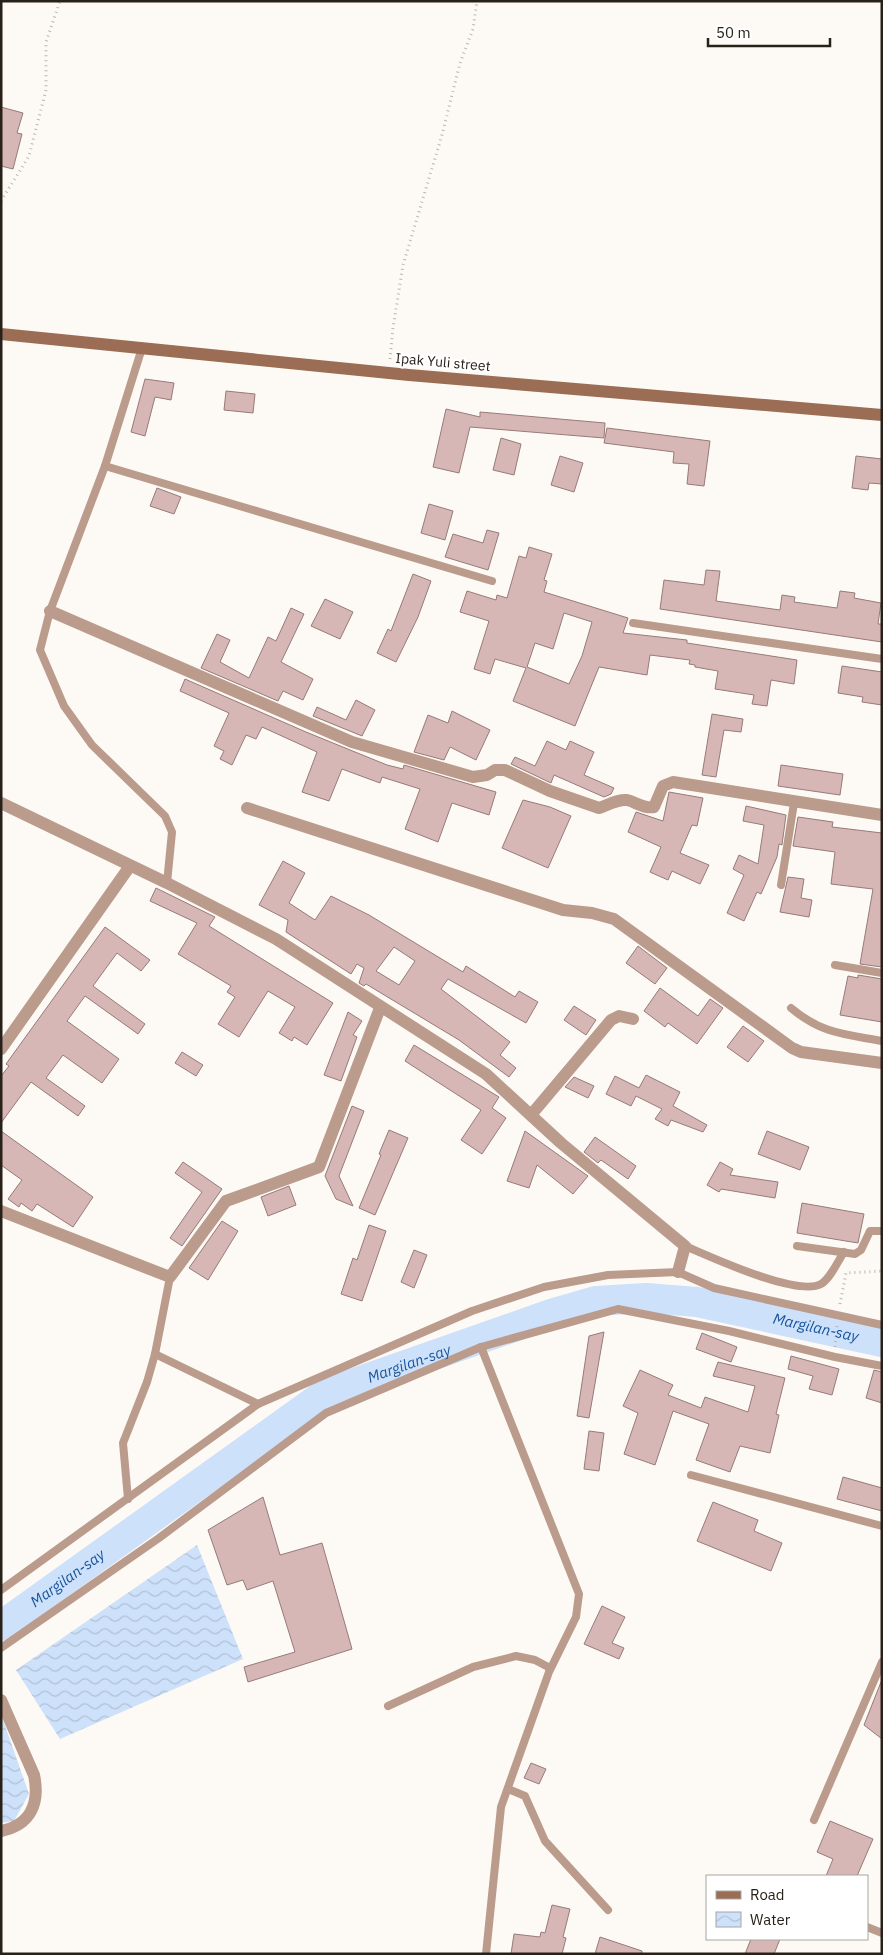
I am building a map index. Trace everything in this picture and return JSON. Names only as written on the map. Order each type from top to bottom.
[{"type":"main road","name":"Ipak Yuli street","points":[[1,334],[389,373],[882,415]]},
{"type":"street","points":[[50,611],[352,742],[473,777],[487,775],[495,770],[505,770],[550,791],[599,808],[616,801],[626,800],[649,808],[654,807],[663,786],[673,782],[794,803],[882,815]]},
{"type":"street","points":[[1,803],[168,883],[276,939],[380,1008],[486,1074],[684,1246],[678,1272]]},
{"type":"street","points":[[247,808],[563,910],[592,913],[614,919],[792,1048],[801,1052],[882,1063]]},
{"type":"street","points":[[1,1050],[130,866]]},
{"type":"street","points":[[1,1211],[170,1277],[226,1201],[320,1167],[380,1008]]},
{"type":"street","points":[[531,1115],[611,1020],[618,1016],[633,1019]]},
{"type":"street","points":[[1,1700],[34,1775],[36,1786],[35,1806],[30,1817],[22,1824],[1,1831]]},
{"type":"lane","points":[[142,348],[105,466],[50,611],[40,650],[64,706],[92,745],[165,816],[172,832],[168,883]]},
{"type":"lane","points":[[105,466],[492,581]]},
{"type":"lane","points":[[633,623],[882,659]]},
{"type":"lane","points":[[781,885],[794,803]]},
{"type":"lane","points":[[835,965],[882,973]]},
{"type":"lane","points":[[791,1008],[808,1022],[826,1030],[882,1041]]},
{"type":"lane","points":[[797,1246],[855,1254],[861,1250],[870,1231],[882,1231]]},
{"type":"lane","points":[[684,1246],[783,1283],[806,1288],[822,1283],[844,1252]]},
{"type":"lane","points":[[1,1590],[258,1404],[472,1311],[544,1287],[608,1274],[678,1272],[714,1288],[882,1325]]},
{"type":"lane","points":[[128,1499],[123,1443],[147,1382],[155,1354],[170,1277]]},
{"type":"lane","points":[[1,1648],[159,1538],[326,1413],[481,1347],[618,1309],[729,1331],[834,1357],[882,1366]]},
{"type":"lane","points":[[481,1347],[579,1594],[576,1617],[550,1668],[502,1807],[486,1954]]},
{"type":"lane","points":[[155,1354],[258,1404]]},
{"type":"lane","points":[[691,1474],[882,1526]]},
{"type":"lane","points":[[388,1706],[473,1667],[516,1656],[535,1660],[550,1668]]},
{"type":"lane","points":[[814,1820],[882,1662]]},
{"type":"lane","points":[[508,1789],[525,1796],[545,1841],[608,1910]]},
{"type":"lane","points":[[868,1928],[882,1933]]},
{"type":"path","points":[[1,201],[29,156],[46,90],[46,42],[60,1]]},
{"type":"path","points":[[389,373],[393,328],[403,265],[442,135],[460,62],[473,29],[477,1]]},
{"type":"path","points":[[834,1357],[837,1316],[846,1273],[882,1271]]},
{"type":"water","points":[[197,1545],[243,1659],[60,1739],[16,1670]]},
{"type":"water","points":[[1,1714],[29,1794],[14,1821],[1,1823]]},
{"type":"building","points":[[1,107],[23,113],[17,133],[22,134],[13,169],[1,166]]},
{"type":"building","points":[[145,379],[174,383],[171,400],[155,397],[145,436],[131,432]]},
{"type":"building","points":[[226,391],[255,394],[253,413],[224,410]]},
{"type":"building","points":[[446,409],[480,417],[480,412],[605,423],[604,438],[470,427],[459,473],[433,467]]},
{"type":"building","points":[[607,428],[710,441],[704,486],[687,484],[689,464],[673,463],[674,452],[604,443]]},
{"type":"building","points":[[501,438],[521,444],[514,475],[493,470]]},
{"type":"building","points":[[560,456],[583,463],[574,492],[551,485]]},
{"type":"building","points":[[856,456],[882,459],[882,484],[869,483],[868,490],[852,488]]},
{"type":"building","points":[[157,488],[181,497],[174,514],[150,506]]},
{"type":"building","points":[[429,504],[453,511],[445,540],[421,533]]},
{"type":"building","points":[[487,530],[499,533],[488,570],[445,557],[453,534],[483,543]]},
{"type":"building","points":[[529,547],[552,554],[544,580],[547,581],[544,592],[628,618],[623,633],[687,640],[687,643],[797,660],[794,684],[771,680],[767,706],[752,704],[754,695],[715,689],[718,671],[695,667],[695,665],[689,664],[690,660],[650,655],[647,675],[599,667],[575,726],[513,701],[526,668],[495,659],[490,674],[474,669],[489,621],[460,612],[467,591],[496,600],[497,595],[507,598],[519,556],[526,558]],"holes":[[[564,613],[592,622],[582,656],[569,684],[527,667],[535,643],[553,649]]]},
{"type":"building","points":[[706,570],[720,571],[716,601],[780,610],[782,595],[795,597],[794,602],[837,608],[840,591],[855,593],[854,598],[881,603],[878,624],[882,624],[882,642],[660,609],[664,580],[704,585]]},
{"type":"building","points":[[413,574],[431,581],[418,617],[396,662],[377,653],[388,629],[391,631]]},
{"type":"building","points":[[325,599],[353,612],[340,639],[311,626]]},
{"type":"building","points":[[291,608],[304,614],[281,662],[313,679],[303,700],[283,691],[278,701],[201,668],[217,634],[230,640],[220,662],[249,678],[268,637],[276,641]]},
{"type":"building","points":[[842,666],[882,672],[882,705],[862,702],[863,697],[838,693]]},
{"type":"building","points":[[185,679],[387,765],[403,769],[404,765],[496,792],[489,815],[452,803],[438,842],[405,829],[420,789],[382,777],[380,783],[342,769],[329,801],[302,792],[317,752],[262,727],[256,739],[246,735],[232,765],[220,759],[224,751],[214,746],[229,713],[180,691]]},
{"type":"building","points":[[356,700],[375,710],[362,736],[313,716],[317,707],[346,720]]},
{"type":"building","points":[[452,711],[490,730],[476,760],[450,747],[444,760],[414,752],[428,715],[448,723]]},
{"type":"building","points":[[712,714],[743,719],[741,732],[724,730],[716,777],[702,775]]},
{"type":"building","points":[[547,741],[566,750],[570,741],[594,752],[584,775],[614,788],[611,794],[604,797],[554,775],[551,783],[511,764],[515,757],[535,766]]},
{"type":"building","points":[[781,765],[843,774],[840,795],[778,786]]},
{"type":"building","points":[[669,792],[703,798],[697,826],[692,825],[680,853],[709,865],[700,884],[672,871],[668,880],[650,872],[661,847],[628,832],[636,812],[663,821]]},
{"type":"building","points":[[523,800],[550,807],[571,816],[548,868],[502,848]]},
{"type":"building","points":[[746,806],[786,815],[782,845],[779,844],[777,857],[761,894],[757,892],[744,921],[727,913],[744,875],[733,869],[739,855],[758,864],[764,825],[743,821]]},
{"type":"building","points":[[798,817],[833,822],[832,827],[882,833],[882,967],[860,964],[873,889],[831,884],[835,852],[793,846]]},
{"type":"building","points":[[283,861],[305,873],[289,903],[315,920],[331,896],[369,915],[463,972],[466,966],[515,997],[519,991],[538,1002],[526,1023],[448,979],[441,989],[510,1042],[500,1055],[516,1068],[509,1077],[459,1040],[366,984],[364,986],[359,983],[364,968],[357,964],[351,974],[286,932],[288,920],[259,905]],"holes":[[[394,947],[415,961],[399,985],[376,971]]]},
{"type":"building","points":[[788,877],[804,879],[801,898],[812,900],[809,917],[780,912]]},
{"type":"building","points":[[156,888],[215,917],[209,926],[333,1003],[307,1045],[294,1037],[292,1041],[279,1033],[295,1007],[268,991],[239,1037],[218,1024],[235,997],[227,992],[231,986],[178,954],[197,923],[150,901]]},
{"type":"building","points":[[105,927],[150,960],[141,971],[117,953],[93,986],[145,1024],[138,1034],[85,996],[67,1021],[119,1059],[102,1083],[63,1055],[46,1078],[85,1106],[78,1116],[31,1082],[1,1123],[1,1076],[9,1066],[6,1064]]},
{"type":"building","points":[[638,946],[667,968],[655,984],[626,963]]},
{"type":"building","points":[[858,975],[882,979],[882,1022],[840,1015],[848,976],[858,978]]},
{"type":"building","points":[[660,988],[698,1016],[710,999],[723,1008],[697,1044],[668,1023],[665,1027],[644,1011]]},
{"type":"building","points":[[574,1006],[596,1020],[586,1035],[564,1020]]},
{"type":"building","points":[[348,1012],[362,1021],[353,1035],[357,1037],[341,1081],[324,1075]]},
{"type":"building","points":[[743,1026],[764,1041],[748,1062],[727,1047]]},
{"type":"building","points":[[414,1045],[499,1097],[492,1108],[506,1118],[482,1154],[461,1140],[481,1110],[405,1061]]},
{"type":"building","points":[[182,1052],[203,1065],[196,1076],[175,1063]]},
{"type":"building","points":[[646,1075],[680,1092],[673,1106],[707,1125],[703,1132],[671,1120],[668,1126],[655,1119],[662,1109],[636,1096],[631,1106],[606,1094],[615,1076],[639,1088]]},
{"type":"building","points":[[574,1077],[594,1086],[588,1098],[565,1087]]},
{"type":"building","points":[[352,1106],[364,1111],[339,1176],[353,1206],[336,1199],[325,1176]]},
{"type":"building","points":[[389,1130],[408,1138],[375,1215],[359,1208],[381,1155],[379,1154]]},
{"type":"building","points":[[1,1131],[93,1197],[73,1227],[37,1204],[32,1211],[21,1203],[19,1207],[8,1199],[22,1180],[1,1165]]},
{"type":"building","points":[[525,1131],[588,1176],[573,1194],[537,1165],[529,1188],[507,1181]]},
{"type":"building","points":[[767,1131],[809,1147],[800,1170],[758,1154]]},
{"type":"building","points":[[595,1137],[636,1166],[628,1179],[601,1160],[598,1163],[584,1152]]},
{"type":"building","points":[[183,1162],[222,1189],[182,1246],[170,1238],[202,1192],[175,1173]]},
{"type":"building","points":[[720,1162],[733,1169],[730,1175],[778,1182],[775,1198],[721,1189],[719,1192],[707,1185]]},
{"type":"building","points":[[289,1186],[296,1205],[268,1216],[261,1197]]},
{"type":"building","points":[[802,1203],[864,1214],[858,1243],[797,1233]]},
{"type":"building","points":[[222,1221],[238,1231],[208,1280],[189,1268]]},
{"type":"building","points":[[369,1225],[386,1231],[362,1301],[341,1294],[353,1258],[357,1260]]},
{"type":"building","points":[[414,1250],[427,1255],[414,1288],[401,1282]]},
{"type":"building","points":[[604,1332],[589,1418],[577,1416],[589,1336]]},
{"type":"building","points":[[702,1333],[737,1347],[731,1362],[696,1349]]},
{"type":"building","points":[[791,1356],[839,1369],[832,1395],[809,1389],[813,1376],[788,1369]]},
{"type":"building","points":[[718,1362],[785,1378],[776,1414],[779,1415],[770,1453],[740,1446],[730,1472],[696,1460],[709,1424],[673,1411],[655,1465],[624,1454],[638,1413],[623,1406],[640,1370],[673,1385],[668,1395],[701,1408],[705,1397],[748,1412],[755,1386],[713,1376]]},
{"type":"building","points":[[874,1370],[882,1372],[882,1403],[866,1398]]},
{"type":"building","points":[[589,1431],[604,1433],[599,1471],[584,1469]]},
{"type":"building","points":[[843,1477],[882,1488],[882,1511],[837,1499]]},
{"type":"building","points":[[263,1497],[280,1555],[322,1543],[352,1649],[248,1682],[244,1667],[295,1652],[273,1581],[247,1590],[243,1580],[227,1585],[208,1530]]},
{"type":"building","points":[[713,1502],[758,1520],[754,1531],[782,1543],[771,1571],[697,1541]]},
{"type":"building","points":[[602,1606],[625,1617],[612,1643],[624,1648],[619,1659],[584,1644]]},
{"type":"building","points":[[882,1682],[882,1739],[864,1725]]},
{"type":"building","points":[[531,1763],[546,1769],[539,1784],[524,1778]]},
{"type":"building","points":[[830,1821],[873,1839],[857,1875],[826,1875],[833,1859],[817,1852]]},
{"type":"building","points":[[552,1905],[570,1909],[563,1937],[566,1938],[562,1954],[511,1954],[514,1934],[540,1937],[541,1932],[545,1933]]},
{"type":"building","points":[[600,1937],[642,1951],[642,1954],[595,1954]]},
{"type":"building","points":[[751,1940],[780,1940],[774,1954],[745,1954]]},
{"type":"waterway","name":"Margilan-say","points":[[1,1626],[326,1393],[551,1314],[596,1301],[646,1298],[697,1302],[882,1342]]}]
